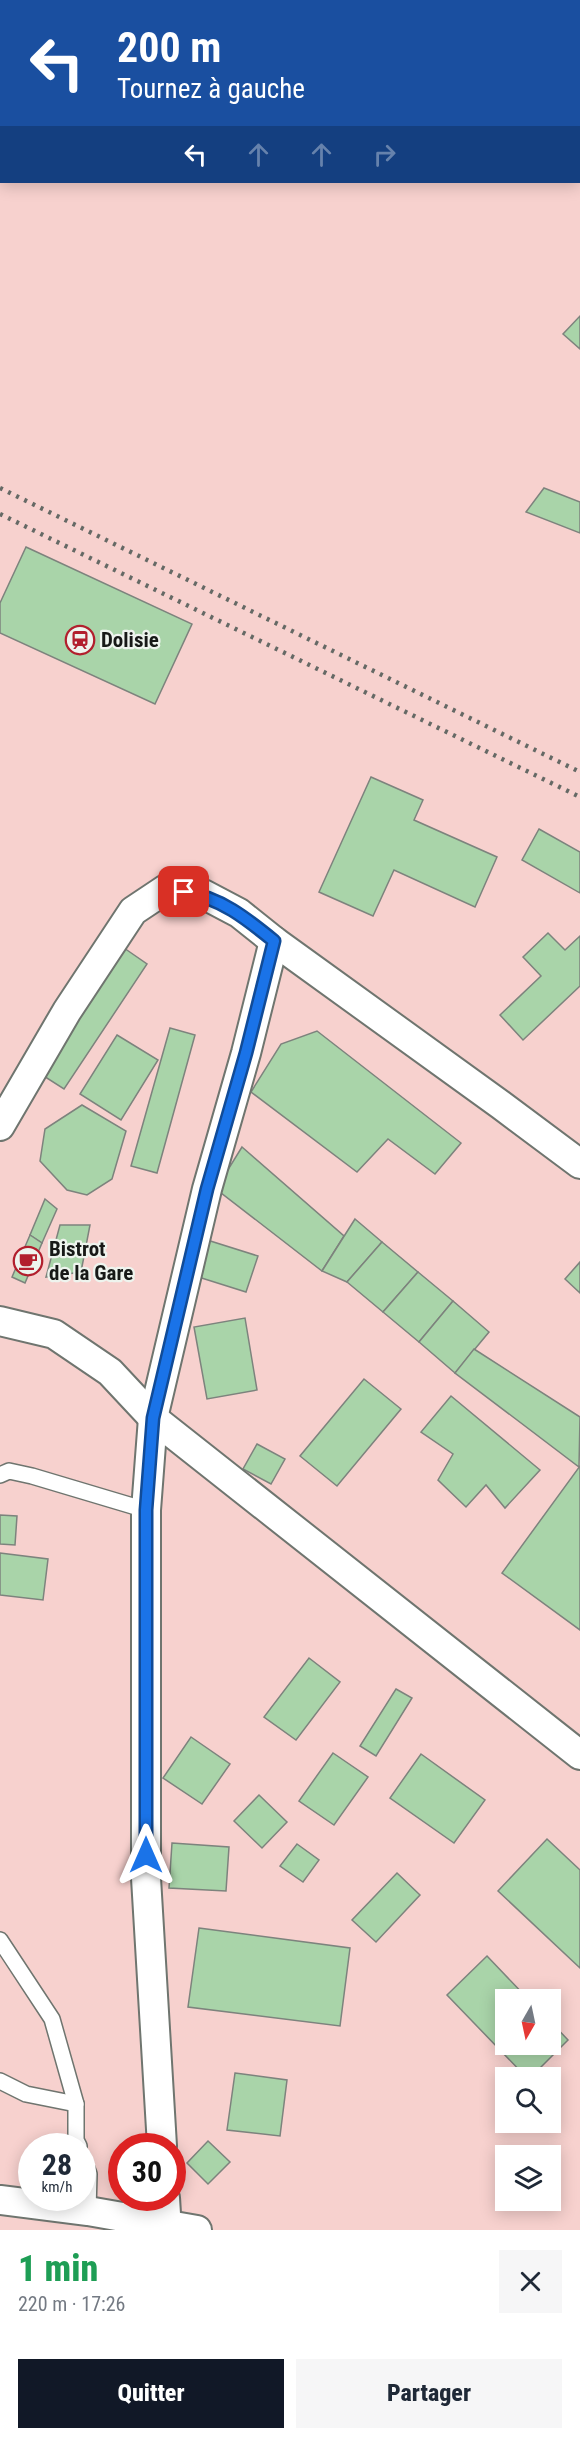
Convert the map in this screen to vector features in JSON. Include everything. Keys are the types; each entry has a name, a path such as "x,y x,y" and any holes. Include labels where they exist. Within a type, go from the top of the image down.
{"street":[{"path":"0,1126 67,1011 133,911 166,889 203,894 238,913 580,1164"},
{"path":"161,2133 146,1878 146,1510 153,1418 207,1189 246,1053 274,941"},
{"path":"0,1322 54,1335 110,1372 153,1418 580,1755"},
{"path":"0,2200 18,2202"},
{"path":"88,2211 167,2228 197,2230"},
{"path":"166,2211 167,2228"}],"lane":[{"path":"0,1475 9,1471 32,1476 146,1510"},
{"path":"0,1940 52,2019 76,2104 76,2133"},
{"path":"0,2081 26,2094 76,2104"}],"shaded area":[{"path":"0,183 580,183 580,2230 0,2230"}],"building":[{"path":"580,316 580,349 563,334"},
{"path":"544,488 580,502 580,533 526,512"},
{"path":"26,547 192,624 155,704 0,633 0,603"},
{"path":"371,777 423,800 414,820 497,857 475,907 394,870 373,916 319,892"},
{"path":"539,829 580,852 580,893 522,860"},
{"path":"548,933 565,950 580,936 580,986 523,1040 500,1015 541,976 523,957"},
{"path":"124,948 147,964 64,1089 39,1073"},
{"path":"170,1028 195,1035 157,1173 131,1166"},
{"path":"317,1031 461,1143 435,1174 388,1139 357,1172 251,1092 281,1044"},
{"path":"117,1035 158,1060 121,1120 80,1094"},
{"path":"82,1105 126,1131 112,1179 87,1195 67,1190 40,1161 45,1129"},
{"path":"242,1147 344,1236 322,1271 216,1189"},
{"path":"45,1199 57,1209 42,1243 30,1235"},
{"path":"355,1219 382,1242 347,1282 322,1271"},
{"path":"60,1225 90,1225 81,1272 46,1277"},
{"path":"30,1235 42,1243 25,1283 12,1277"},
{"path":"204,1239 258,1256 246,1292 192,1275"},
{"path":"382,1242 418,1272 383,1312 347,1282"},
{"path":"580,1262 580,1293 565,1279"},
{"path":"418,1272 453,1301 419,1342 383,1312"},
{"path":"453,1301 489,1332 455,1373 419,1342"},
{"path":"245,1318 257,1390 207,1399 194,1327"},
{"path":"474,1349 580,1417 579,1467 455,1373"},
{"path":"364,1379 401,1409 337,1486 300,1456"},
{"path":"451,1396 540,1470 505,1508 486,1485 466,1507 438,1480 453,1454 421,1432"},
{"path":"257,1444 285,1459 271,1484 243,1469"},
{"path":"580,1466 580,1630 502,1573"},
{"path":"0,1515 17,1516 15,1545 0,1544"},
{"path":"0,1553 48,1559 43,1600 0,1595"},
{"path":"309,1658 340,1682 296,1740 264,1717"},
{"path":"396,1689 412,1698 376,1756 360,1746"},
{"path":"191,1737 230,1764 202,1804 163,1778"},
{"path":"333,1753 368,1777 334,1825 299,1801"},
{"path":"421,1754 485,1800 454,1843 390,1798"},
{"path":"259,1795 287,1822 262,1848 234,1821"},
{"path":"547,1839 580,1870 580,1968 498,1891"},
{"path":"172,1843 229,1847 226,1891 169,1888"},
{"path":"297,1844 319,1860 303,1882 280,1866"},
{"path":"397,1873 420,1895 376,1942 352,1920"},
{"path":"199,1928 350,1948 340,2026 188,2007"},
{"path":"487,1956 518,1989 495,1989 495,2045 447,1995"},
{"path":"561,2033 568,2040 561,2047"},
{"path":"505,2055 553,2055 541,2067 516,2067"},
{"path":"235,2073 287,2080 280,2136 227,2130"},
{"path":"208,2141 230,2162 208,2184 187,2163"}],"railway":[{"path":"0,488 580,772"},
{"path":"0,514 580,797"}],"place":[{"name":"Dolisie","path":"80,640"},
{"name":"Bistrot de la Gare","path":"28,1261"}],"route":[{"path":"146,1855 146,1510 153,1418 207,1189 246,1053 274,941 238,913 203,894 184,892"}]}
